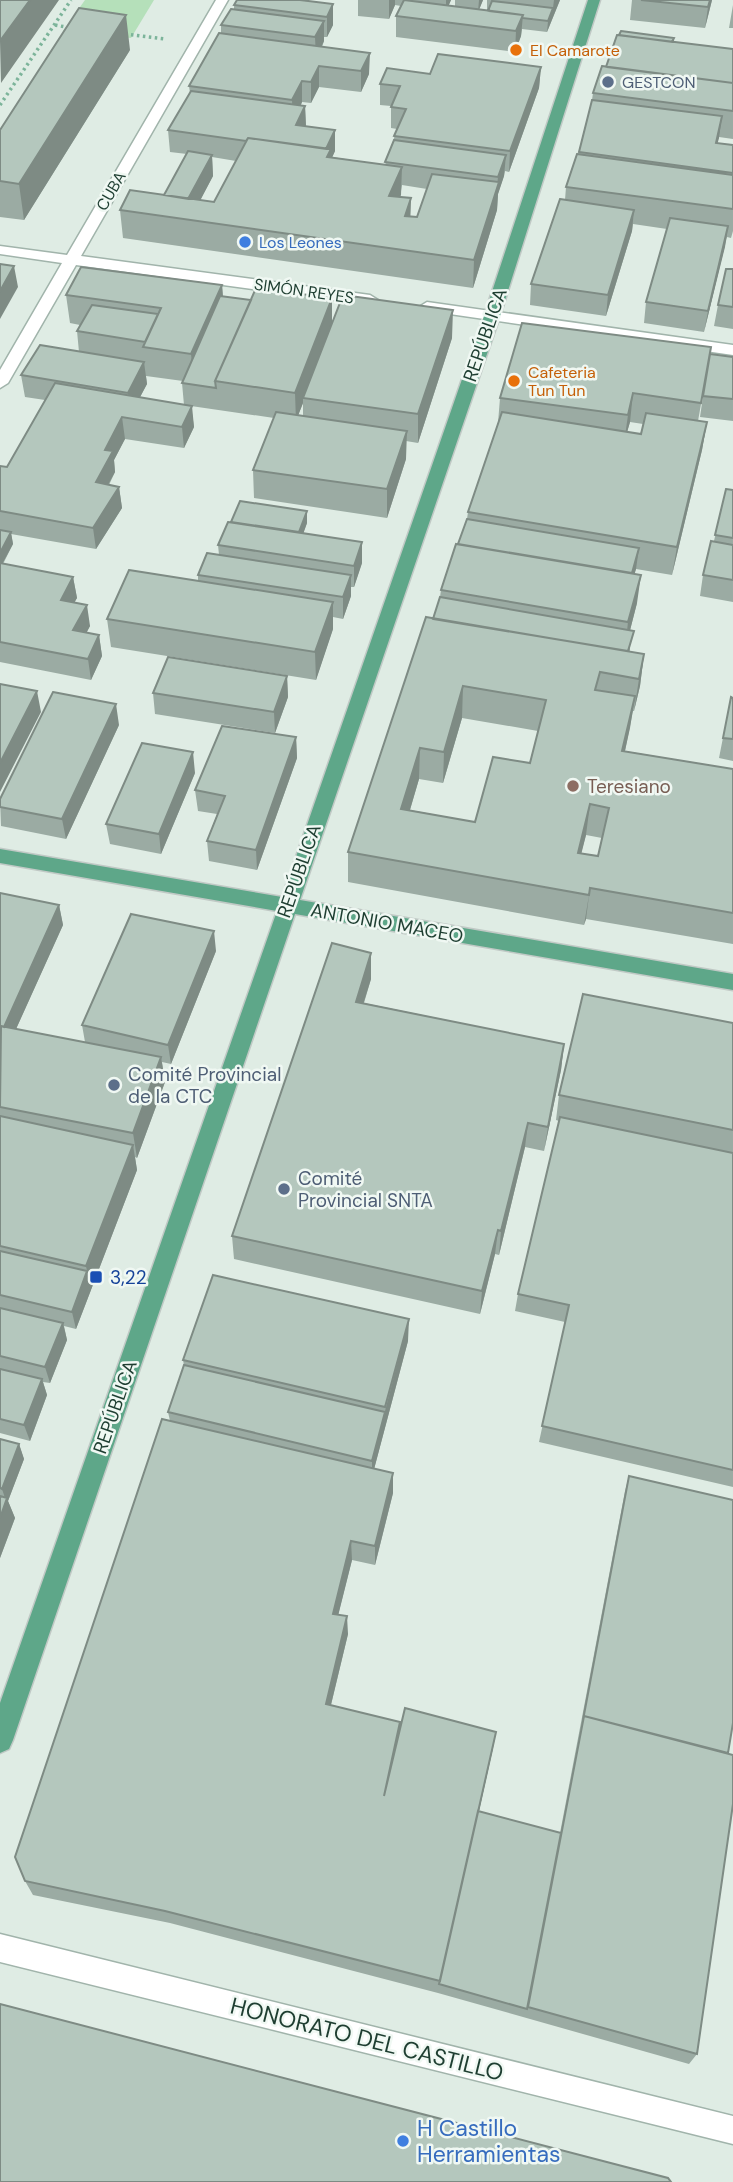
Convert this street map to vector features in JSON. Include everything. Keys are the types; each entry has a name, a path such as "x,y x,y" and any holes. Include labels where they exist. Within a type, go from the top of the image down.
{"main road":[{"name":"REPÚBLICA","path":"0,1741 492,316 594,0"},
{"name":"ANTONIO MACEO","path":"0,856 733,982"}],"street":[{"name":"CUBA","path":"0,383 222,0"},
{"name":"SIMÓN REYES","path":"0,250 380,301"},
{"path":"407,305 733,350"},
{"name":"HONORATO DEL CASTILLO","path":"0,1948 733,2130"}],"path":[{"path":"0,104 72,0"},
{"path":"55,25 80,29"},
{"path":"119,34 196,43"}],"green space":[{"path":"85,0 154,0 131,38 63,31"}],"building":[{"path":"0,0 30,0 0,41"},
{"path":"237,0 300,0 333,4 327,17 234,5"},
{"path":"404,0 523,15 516,31 396,16"},
{"path":"641,0 710,0 708,7"},
{"path":"492,1 553,8 548,21 488,11"},
{"path":"79,8 126,15 19,184 0,181 0,130"},
{"path":"231,9 324,21 315,37 221,25"},
{"path":"621,31 674,38 672,42 619,35"},
{"path":"219,33 370,53 361,71 319,66 311,82 302,81 292,100 189,86"},
{"path":"617,35 733,49 733,83 606,67"},
{"path":"438,54 541,67 510,151 394,136 406,109 391,107 400,86 380,84 387,68 430,74"},
{"path":"602,66 733,83 733,111 593,93"},
{"path":"191,91 305,106 296,125 335,130 326,149 168,130"},
{"path":"592,100 722,116 716,143 733,145 733,173 579,152"},
{"path":"248,138 331,149 327,157 402,167 389,196 411,198 405,216 417,217 432,174 499,182 474,260 120,210 130,190 214,202"},
{"path":"394,140 506,155 498,177 385,162"},
{"path":"188,151 212,155 188,199 164,195"},
{"path":"577,154 733,175 733,209 566,187"},
{"path":"560,199 634,210 608,295 531,284"},
{"path":"670,218 728,226 708,311 646,302"},
{"path":"0,264 14,266 0,291"},
{"path":"81,267 222,285 191,354 143,347 161,308 66,295"},
{"path":"726,269 733,269 733,307 718,305"},
{"path":"256,288 332,298 295,393 215,381"},
{"path":"343,295 453,310 418,414 303,398"},
{"path":"220,296 251,300 215,381 216,388 182,383"},
{"path":"92,305 158,314 145,342 77,331"},
{"path":"522,323 711,347 701,403 633,393 628,415 500,398"},
{"path":"40,345 144,362 128,393 21,375"},
{"path":"710,354 733,357 733,399 703,396"},
{"path":"55,383 192,406 182,427 122,417 105,450 113,451 96,482 119,487 93,528 0,511 0,466 7,467"},
{"path":"276,412 407,431 387,489 253,470"},
{"path":"502,412 641,434 646,413 707,422 677,547 468,512"},
{"path":"726,489 733,490 733,538 715,535"},
{"path":"240,501 307,511 299,532 231,522"},
{"path":"467,519 639,548 632,573 458,544"},
{"path":"228,522 362,542 354,566 218,545"},
{"path":"0,530 11,532 0,553"},
{"path":"711,541 733,545 733,580 703,575"},
{"path":"456,544 641,575 628,622 441,590"},
{"path":"207,553 351,575 343,597 198,575"},
{"path":"0,563 73,577 61,600 87,605 73,630 99,635 88,659 0,642"},
{"path":"129,570 333,602 315,652 107,619"},
{"path":"440,597 634,631 628,651 433,619"},
{"path":"426,617 644,654 639,679 600,672 595,690 635,696 622,751 733,769 733,913 590,888 589,895 348,852","holes":["463,686 546,700 530,763 493,757 475,822 401,809 420,748 444,752","590,804 609,808 598,856 578,853"]},
{"path":"168,657 287,676 274,712 153,693"},
{"path":"0,684 37,691 0,763"},
{"path":"53,692 116,704 62,819 0,807 0,799"},
{"path":"731,697 733,698 733,739 723,738"},
{"path":"222,726 296,737 256,850 207,841 225,796 195,790"},
{"path":"142,743 193,752 159,834 106,824"},
{"path":"0,893 59,905 4,1027 0,1027"},
{"path":"131,914 214,931 168,1045 82,1025"},
{"path":"332,943 371,953 356,1002 564,1044 548,1127 528,1123 501,1231 498,1230 482,1291 232,1236"},
{"path":"583,994 733,1023 733,1130 559,1095"},
{"path":"1,1026 161,1057 133,1133 0,1107"},
{"path":"0,1116 133,1145 86,1266 0,1246"},
{"path":"560,1117 733,1153 733,1470 542,1426 569,1305 518,1294"},
{"path":"0,1251 87,1271 72,1312 0,1295"},
{"path":"213,1275 409,1319 385,1407 183,1360"},
{"path":"0,1308 63,1323 45,1367 0,1356"},
{"path":"184,1365 385,1412 372,1461 168,1412"},
{"path":"0,1369 42,1379 24,1425 0,1419"},
{"path":"162,1419 393,1473 375,1546 351,1541 333,1614 347,1616 326,1704 400,1722 384,1796 405,1708 496,1732 440,1981 165,1911 25,1881 15,1857"},
{"path":"0,1439 19,1444 2,1489 0,1488"},
{"path":"629,1476 733,1500 733,1723 728,1753 584,1716 583,1720"},
{"path":"0,1496 7,1498 0,1518"},
{"path":"584,1716 733,1755 733,1804 697,2054 528,2007"},
{"path":"478,1811 561,1833 527,2009 439,1984"},
{"path":"0,2004 668,2178 671,2182 0,2182"}],"place":[{"name":"El Camarote","path":"516,50"},
{"name":"GESTCON","path":"608,82"},
{"name":"Los Leones","path":"245,242"},
{"name":"Cafeteria Tun Tun","path":"514,381"},
{"name":"Teresiano","path":"573,786"},
{"name":"Comité Provincial de la CTC","path":"114,1085"},
{"name":"Comité Provincial SNTA","path":"284,1189"},
{"name":"3,22","path":"96,1277"},
{"name":"H Castillo Herramientas","path":"403,2141"}]}
